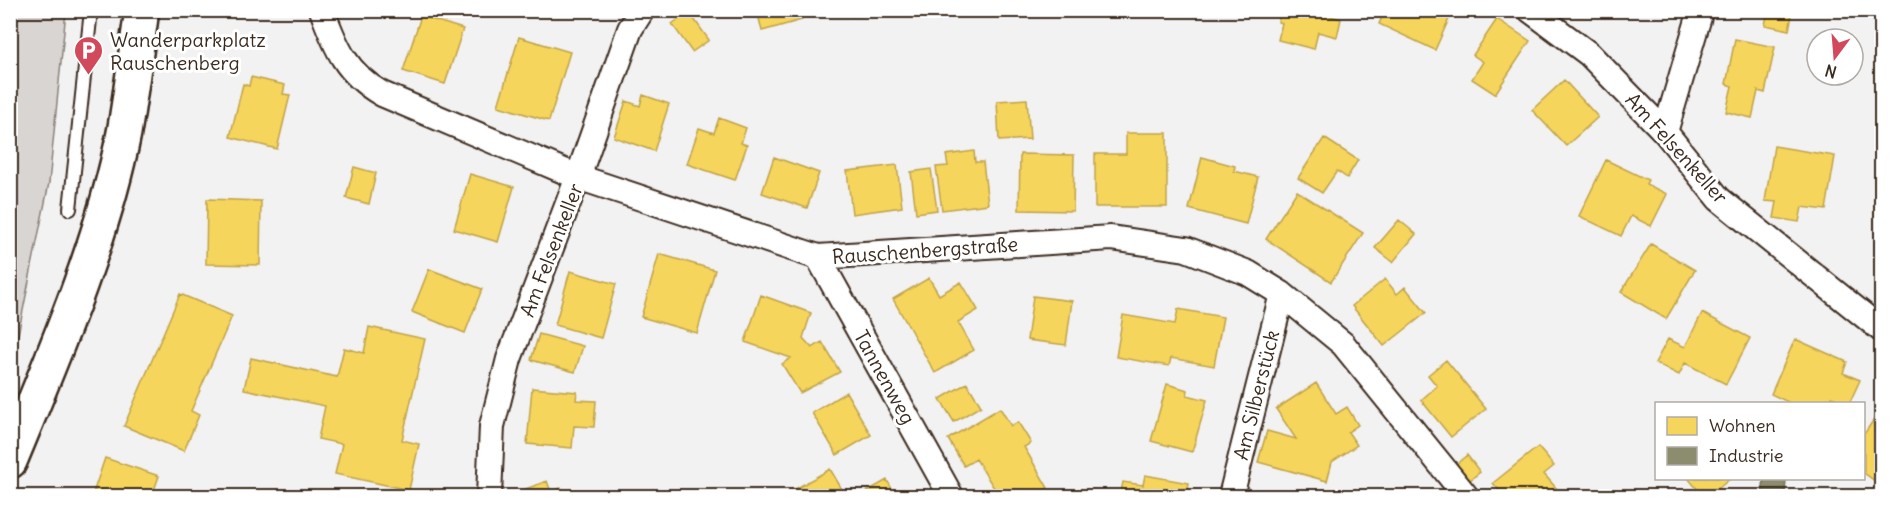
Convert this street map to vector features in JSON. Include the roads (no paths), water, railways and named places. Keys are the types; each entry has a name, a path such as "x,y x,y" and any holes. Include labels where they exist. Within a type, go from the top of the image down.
{"main road":[{"path":"10,461 48,368 98,227 123,134 142,10"}],"street":[{"name":"Rauschenbergstraße","path":"322,10 343,61 364,84 382,94 578,177 818,257 1112,238 1186,249 1248,273 1282,294 1343,344 1466,496"},
{"name":"Am Felsenkeller","path":"489,496 492,426 509,359 578,177 630,29 642,10"},
{"name":"Am Felsenkeller","path":"1530,10 1589,54 1665,132 1719,199 1881,330"},
{"path":"1665,132 1701,10"},
{"name":"Tannenweg","path":"818,257 951,496"},
{"name":"Am Silberstück","path":"1231,496 1282,294"}],"lane":[{"path":"70,209 92,10"}],"place":[{"name":"Wanderparkplatz Rauschenberg","path":"89,76"}]}
